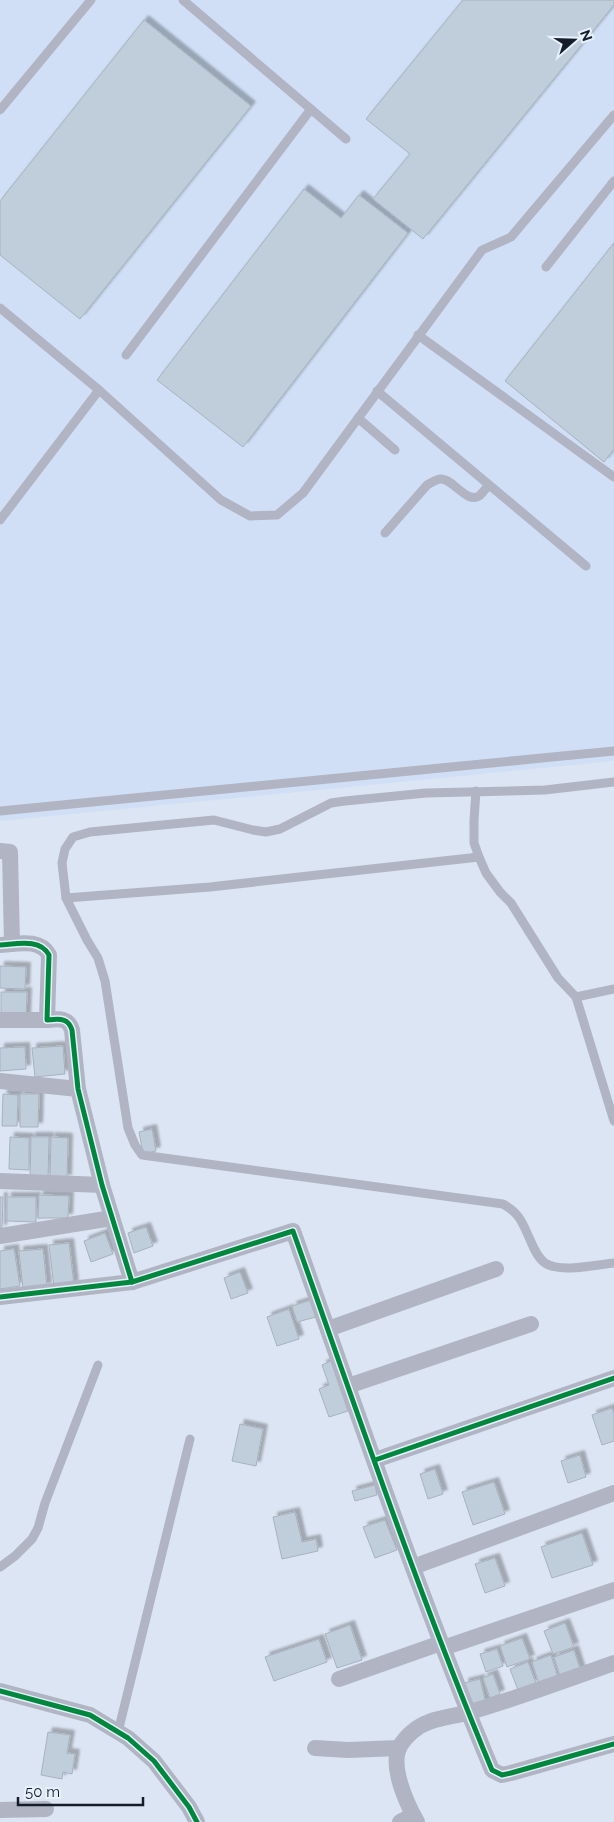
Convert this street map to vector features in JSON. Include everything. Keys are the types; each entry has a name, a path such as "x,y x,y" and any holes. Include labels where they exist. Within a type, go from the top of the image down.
{"street":[{"path":"0,852 10,852 6,944 38,945 46,948 49,955 47,1020"},
{"path":"0,1020 62,1019 70,1024 78,1089 102,1184 132,1282"},
{"path":"0,1081 78,1089"},
{"path":"0,1181 102,1184"},
{"path":"0,1236 112,1218"},
{"path":"0,1297 132,1282 293,1231 412,1567 492,1770 502,1775 614,1744"},
{"path":"328,1329 496,1269"},
{"path":"348,1386 531,1324"},
{"path":"375,1460 614,1378"},
{"path":"412,1567 614,1493"},
{"path":"339,1679 614,1590"},
{"path":"410,1820 398,1775 397,1756 399,1748 415,1730 428,1722 468,1713 614,1663"},
{"path":"0,1691 90,1715 128,1738 154,1761 189,1807 197,1822"},
{"path":"315,1748 348,1750 399,1748"},
{"path":"0,1810 46,1809"}],"lane":[{"path":"0,110 91,0"},
{"path":"183,0 346,139"},
{"path":"126,355 312,109"},
{"path":"0,308 99,390 221,500 250,516 277,515 303,493 482,250 511,237 614,115"},
{"path":"546,267 614,180"},
{"path":"418,335 614,477"},
{"path":"0,520 99,390"},
{"path":"378,390 586,566"},
{"path":"358,418 395,450"},
{"path":"385,533 427,485 434,481 447,480 468,497 474,498 478,497 489,485"},
{"path":"0,811 614,751"},
{"path":"614,782 545,790 426,793 331,803 301,819 266,832 214,820 90,832 73,837 65,849 62,863 66,898 98,958 105,981 128,1128 142,1154 503,1204 514,1210 520,1217 536,1252 544,1263 567,1268 614,1263"},
{"path":"476,791 474,843 479,857 486,873 511,903 558,978 576,997 614,1120"},
{"path":"66,898 210,887 479,857"},
{"path":"576,997 614,989"},
{"path":"0,1567 15,1556 32,1539 38,1528 45,1503 98,1366"},
{"path":"118,1732 190,1439"}],"shaded area":[{"path":"0,0 614,0 614,761 0,821"}],"building":[{"path":"463,0 614,0 614,5 423,239 373,199 410,154 366,119"},
{"path":"144,20 251,106 80,319 0,255 0,201"},
{"path":"304,189 341,218 359,195 408,233 243,447 157,380"},
{"path":"614,243 614,449 604,462 505,381"},
{"path":"0,966 26,967 25,989 0,988"},
{"path":"1,992 27,992 26,1018 1,1018"},
{"path":"63,1046 65,1074 35,1077 32,1048"},
{"path":"25,1047 26,1069 0,1071 0,1048"},
{"path":"3,1094 18,1095 17,1126 2,1126"},
{"path":"20,1094 39,1094 38,1127 20,1127"},
{"path":"152,1129 156,1151 143,1154 139,1132"},
{"path":"10,1137 29,1138 29,1170 9,1169"},
{"path":"31,1137 49,1137 48,1178 30,1177"},
{"path":"51,1137 68,1138 67,1179 50,1178"},
{"path":"39,1195 69,1196 68,1218 38,1218"},
{"path":"0,1197 3,1197 2,1229 0,1229"},
{"path":"7,1197 36,1197 36,1222 7,1221"},
{"path":"146,1227 153,1246 134,1253 128,1233"},
{"path":"105,1233 113,1254 91,1262 84,1241"},
{"path":"69,1243 74,1285 54,1287 49,1245"},
{"path":"14,1249 20,1286 0,1289 0,1251"},
{"path":"43,1249 47,1287 23,1289 19,1251"},
{"path":"240,1272 248,1293 231,1299 224,1278"},
{"path":"311,1300 316,1317 297,1322 292,1306"},
{"path":"289,1309 299,1339 277,1346 267,1317"},
{"path":"331,1361 348,1411 329,1417 319,1389 329,1385 322,1365"},
{"path":"612,1408 614,1414 614,1441 602,1445 592,1415"},
{"path":"240,1424 263,1429 256,1466 232,1461"},
{"path":"580,1455 586,1477 568,1483 561,1461"},
{"path":"435,1469 443,1494 428,1499 420,1474"},
{"path":"494,1482 505,1514 473,1525 462,1492"},
{"path":"375,1485 377,1495 355,1501 352,1491"},
{"path":"295,1512 302,1542 316,1539 318,1551 282,1559 273,1517"},
{"path":"385,1520 397,1550 375,1558 363,1527"},
{"path":"582,1533 593,1565 552,1578 541,1547"},
{"path":"495,1558 505,1586 485,1593 475,1564"},
{"path":"565,1623 574,1647 553,1654 544,1631"},
{"path":"350,1625 362,1660 337,1668 325,1634"},
{"path":"522,1638 530,1659 507,1667 500,1646"},
{"path":"319,1639 327,1662 274,1681 265,1657"},
{"path":"497,1649 503,1666 486,1672 480,1654"},
{"path":"574,1650 581,1672 561,1679 554,1657"},
{"path":"551,1655 559,1681 540,1687 532,1662"},
{"path":"528,1662 536,1683 518,1690 510,1669"},
{"path":"493,1674 500,1694 490,1698 483,1678"},
{"path":"480,1679 486,1704 470,1708 464,1683"},
{"path":"48,1732 70,1735 67,1753 75,1754 72,1774 63,1772 62,1779 41,1775"}],"cycle path":[{"path":"0,945 34,944 40,946 49,955 47,1020 59,1019 65,1021 72,1030 78,1089 102,1185 132,1282"},
{"path":"0,1297 132,1282 293,1231 413,1569 492,1770 502,1775 614,1744"},
{"path":"375,1460 614,1378"},
{"path":"0,1691 90,1715 128,1738 154,1761 189,1807 197,1822"}]}
